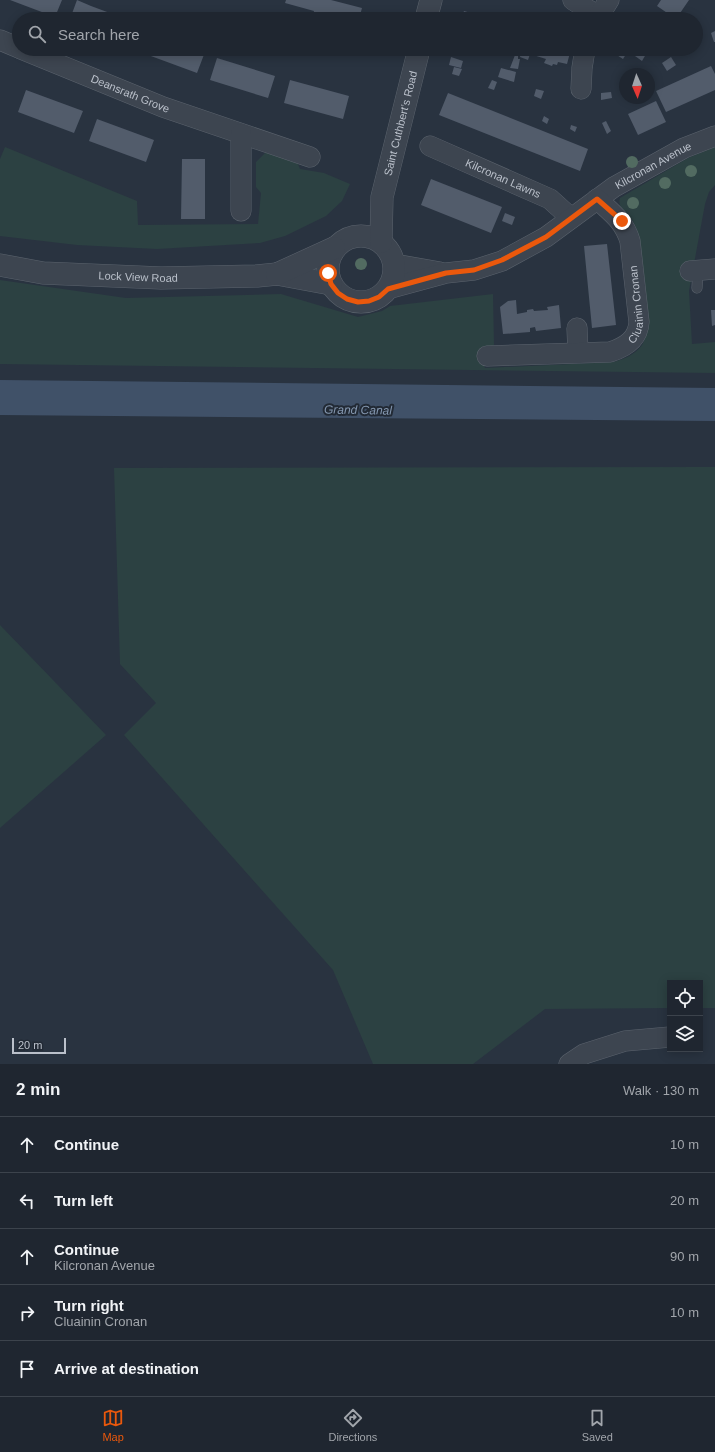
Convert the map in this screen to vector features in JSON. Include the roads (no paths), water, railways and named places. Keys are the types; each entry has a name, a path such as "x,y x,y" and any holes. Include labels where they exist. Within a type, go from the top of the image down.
{"street":[{"path":"428,12 431,0"},
{"path":"573,0 590,12"},
{"path":"601,12 609,0"},
{"name":"Deansrath Grove","path":"0,40 12,45"},
{"name":"Deansrath Grove","path":"37,56 162,107 310,157"},
{"name":"Saint Cuthbert’s Road","path":"381,242 382,197 417,56"},
{"path":"581,89 584,56"},
{"path":"241,134 241,211"},
{"name":"Kilcronan Avenue","path":"388,289 446,273 474,270 502,260 546,237 614,187 684,148 715,136"},
{"name":"Kilcronan Lawns","path":"430,146 550,198 571,218"},
{"name":"Saint Cuthbert’s Road","path":"357,236 382,197"},
{"name":"Cluainin Cronan","path":"487,356 610,352 620,349 633,339 638,330 639,322 630,241 627,230 622,221 597,199"},
{"path":"357,236 374,238 381,242 392,256 394,264 394,273 388,289 379,297 369,301 358,302 347,299 338,293 331,284 328,273 328,264 334,248 344,240 357,236"},
{"name":"Lock View Road","path":"277,274 334,248"},
{"name":"Kilcronan Avenue","path":"394,264 446,273"},
{"name":"Lock View Road","path":"0,265 43,273 161,278 257,276 277,274 331,284"},
{"path":"577,328 578,352"},
{"path":"569,1064 584,1054 625,1041 667,1037"}],"water":[{"name":"Grand Canal","path":"0,380 715,388 715,421 0,415"}]}
